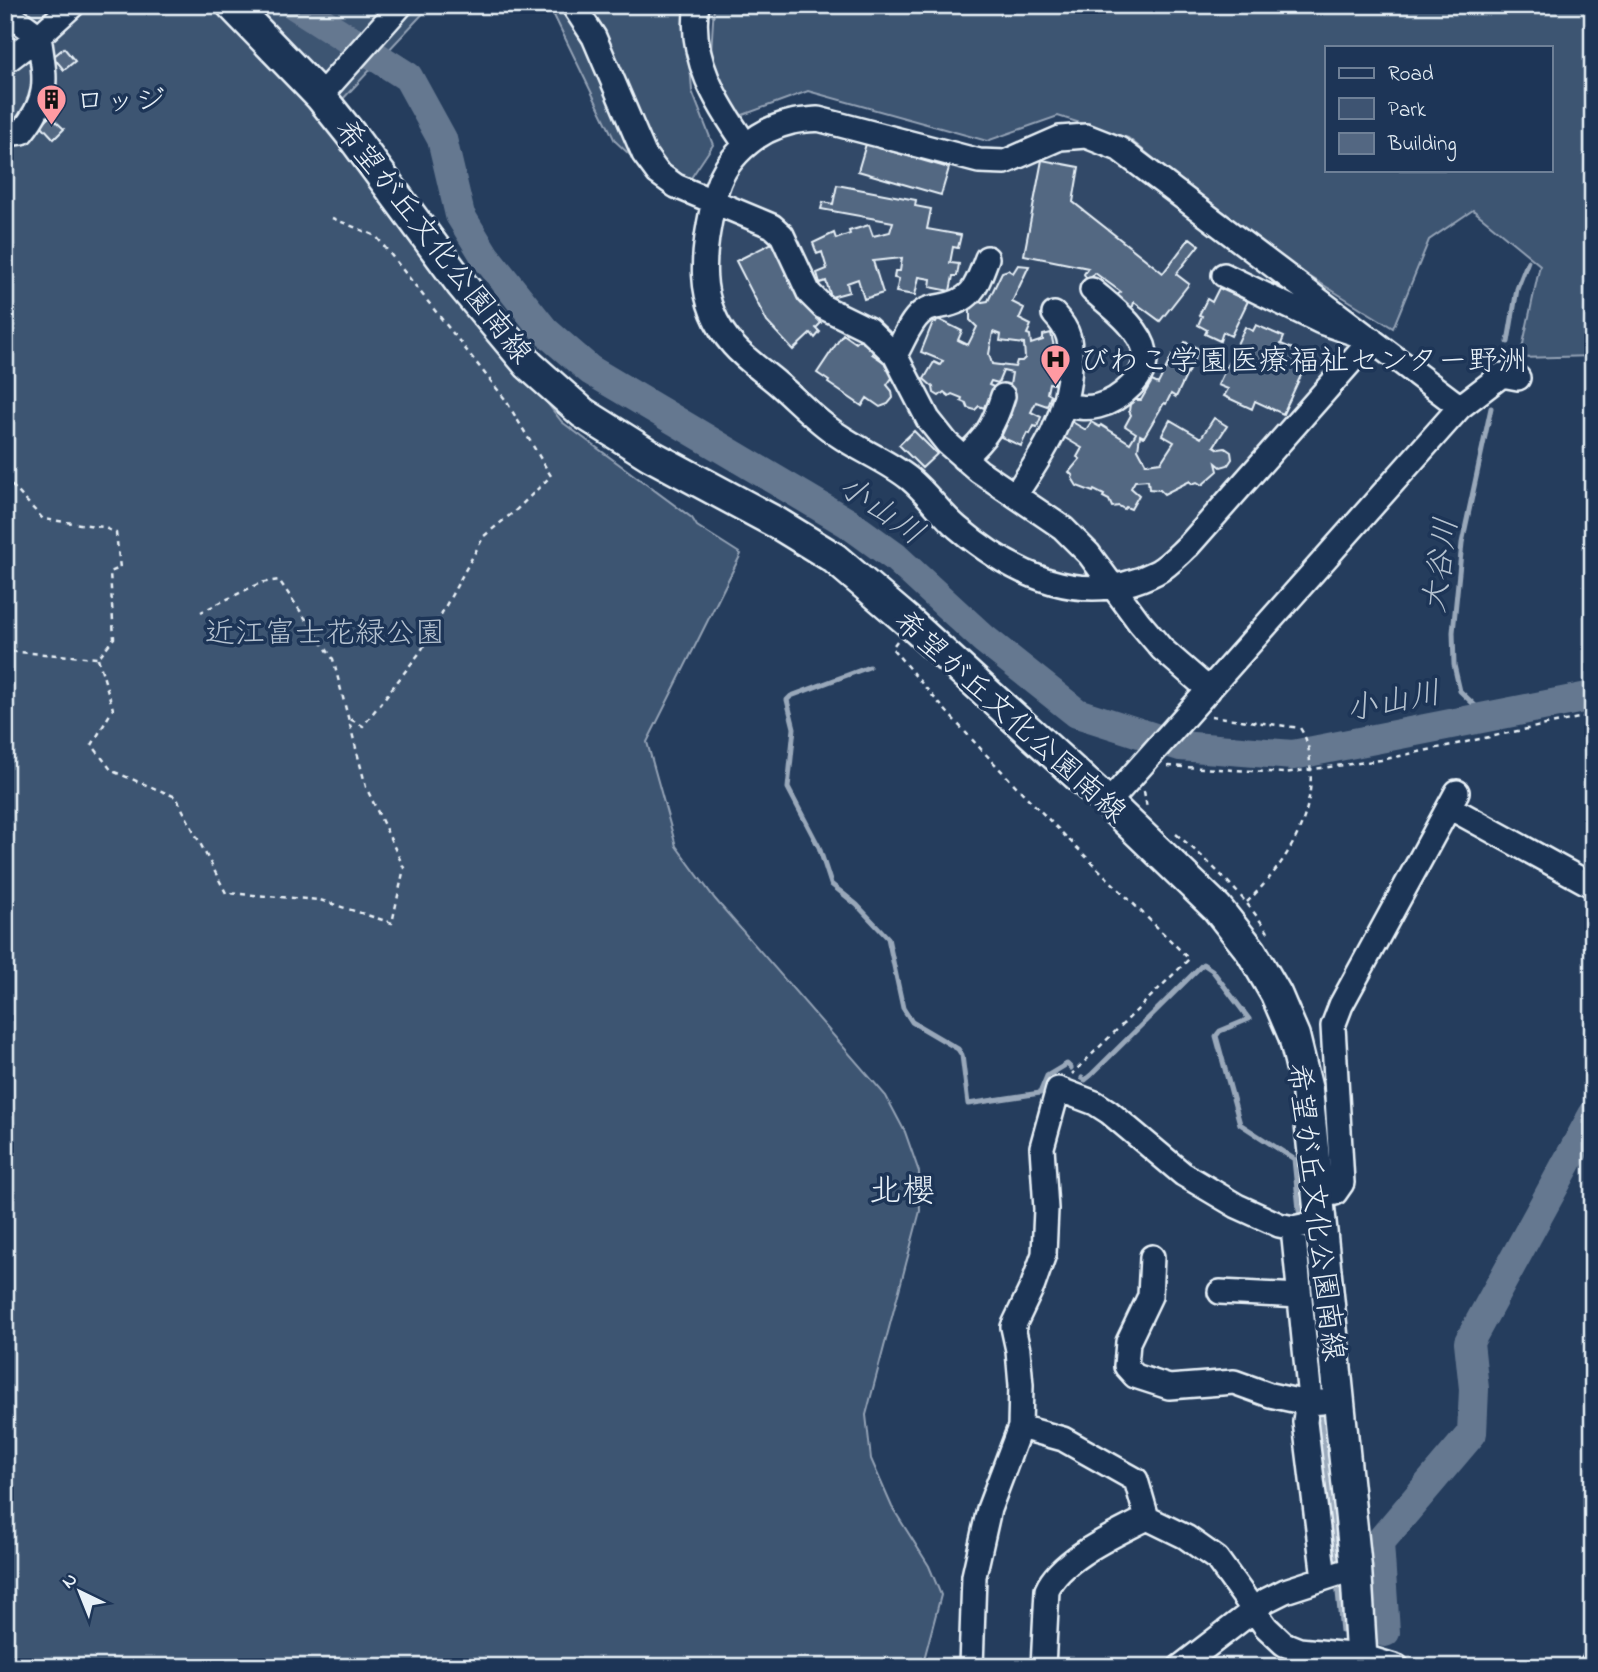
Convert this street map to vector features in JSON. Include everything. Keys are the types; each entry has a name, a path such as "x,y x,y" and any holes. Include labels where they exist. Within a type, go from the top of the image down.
{"main road":[{"name":"希望が丘文化公園南線","path":"232,5 320,96 462,285 538,373 583,413 627,441 777,523 834,558 909,622 1108,803 1217,908 1251,951 1276,994 1294,1036 1307,1090 1356,1568 1362,1661"}],"street":[{"path":"5,62 40,36 73,5"},
{"path":"320,96 401,5"},
{"path":"573,5 594,37 644,154 658,173 676,186 772,226 782,235 808,293 823,307 868,330 895,355 928,419 963,458 1063,528 1089,554 1139,622 1202,698"},
{"path":"697,5 695,37 707,80 725,116 746,145"},
{"path":"5,11 40,36 45,82 37,113 22,132 5,134"},
{"path":"1371,339 1189,545 1158,572 1115,588 1073,588 1031,577 989,550 957,527 911,480 890,464 837,435 733,345 716,319 705,288 703,257 717,184 728,163 746,145 764,133 791,122 818,120 979,162 1006,162 1060,138 1086,136 1119,149 1371,339 1460,407"},
{"path":"895,355 922,312 969,297 987,258"},
{"path":"1224,275 1321,322 1371,339"},
{"path":"1065,405 1082,408 1100,406 1117,398 1133,383 1144,367 1145,351 1139,337 1127,321 1092,290"},
{"path":"1015,495 1041,457 1065,405 1070,373 1070,343 1065,326 1054,314"},
{"path":"1108,803 1157,759 1176,727 1460,407 1502,375 1518,378"},
{"path":"963,458 979,445 992,428 1003,396"},
{"path":"1293,1228 1321,1209 1342,1183 1334,1026 1341,1006 1453,800 1593,886"},
{"path":"971,1667 974,1576 989,1509 1020,1427 1021,1385 1013,1328 1045,1254 1046,1209 1042,1147 1058,1089 1109,1112 1183,1174 1211,1193 1293,1228"},
{"path":"1293,1228 1309,1389 1306,1422 1324,1578"},
{"path":"1152,1256 1150,1296 1128,1342 1126,1366 1135,1376 1170,1387 1234,1382 1270,1395 1307,1403 1339,1399"},
{"path":"1220,1292 1300,1296"},
{"path":"1020,1427 1063,1439 1136,1480 1147,1518 1185,1537 1217,1559 1266,1627 1284,1644 1299,1650 1397,1667"},
{"path":"1044,1667 1047,1590 1052,1579 1090,1549 1147,1518"},
{"path":"1181,1667 1254,1608 1285,1591 1356,1568"}],"path":[{"path":"332,218 376,236 505,399 551,476 484,536 421,651 363,726 350,719"},
{"path":"5,478 43,519 103,527 116,533 120,568 110,572 114,638 98,658"},
{"path":"98,658 113,709 92,745 111,771 176,797 226,893 320,900 392,923 404,868 366,787 333,659 279,580 260,583 201,612"},
{"path":"909,622 892,649 926,690 1189,959 1058,1089"},
{"path":"5,651 98,658"},
{"path":"1202,698 1208,715 1300,728 1308,739 1312,781 1309,803 1300,831 1283,861 1247,902"},
{"path":"1157,759 1284,773 1381,760 1593,715"}],"shaded area":[{"name":"びわこ学園医療福祉センター野洲","path":"824,130 1002,174 1055,149 1081,145 1113,158 1315,307 1352,347 1154,567 1084,581 1035,567 969,525 842,428 737,335 719,294 713,257 724,189 752,152 791,131"}],"green space":[{"name":"近江富士花緑公園","path":"5,5 431,5 325,118 562,422 692,518 697,526 741,554 647,742 676,846 715,899 886,1096 905,1132 919,1172 920,1211 866,1415 871,1459 892,1507 929,1566 941,1595 922,1667 5,1667"},
{"path":"549,5 686,5 692,91 713,145 677,199 615,141"},
{"path":"714,5 1593,5 1593,356 1520,358 1540,265 1473,210 1429,240 1393,328 1296,268 1220,212 1128,138 1058,116 987,141 808,91 740,116 710,69"}],"building":[{"name":"ロッジ","path":"64,48 75,61 64,70 53,57"},
{"name":"ロッジ","path":"50,116 64,129 54,139 41,125"},
{"path":"866,144 949,168 941,195 858,171"},
{"path":"1042,160 1079,167 1073,202 1163,273 1190,238 1199,245 1176,274 1189,284 1160,321 1134,302 1133,306 1126,310 1116,302 1117,295 1121,292 1095,273 1090,279 1086,278 1084,274 1088,268 1024,255"},
{"path":"837,185 916,200 915,206 931,209 927,229 961,235 958,248 953,247 950,263 959,264 950,291 930,287 931,279 919,277 915,295 896,292 899,279 894,278 895,271 900,271 902,258 873,261 883,293 864,299 858,279 847,283 849,292 831,297 826,281 820,283 817,273 827,269 822,252 817,254 813,243 834,233 836,239 850,234 849,231 869,225 873,236 890,232 893,222 821,209 823,202 833,204"},
{"path":"772,243 803,303 821,323 816,328 820,332 815,338 811,333 793,350 767,322 736,261"},
{"path":"1018,265 1029,266 1012,302 1024,308 1019,319 1031,325 1027,334 1030,335 1031,344 1043,340 1043,335 1051,333 1055,352 1050,353 1049,363 1054,363 1053,384 1049,383 1047,393 1051,395 1047,406 1036,402 1031,412 1041,417 1037,427 1034,426 1030,434 1027,433 1021,446 1001,437 1011,415 1004,412 1014,392 1009,391 1012,373 1003,371 998,383 991,381 989,385 996,388 992,407 979,406 975,410 968,408 966,403 961,401 962,398 952,394 949,396 944,392 939,396 934,393 933,387 924,379 934,362 940,365 943,361 921,352 933,322 936,323 938,319 962,331 958,340 968,345 977,327 970,320 970,311 976,303 988,301 1002,272 1008,270 1013,273","holes":["993,332 1001,335 1000,341 1024,344 1025,358 1017,361 1015,367 992,364 989,354"]},
{"path":"1219,288 1248,301 1231,336 1223,332 1220,341 1205,334 1207,330 1198,325 1202,316 1199,315 1207,299 1212,302"},
{"path":"1256,325 1284,337 1281,344 1310,356 1283,414 1255,401 1252,409 1224,396 1228,389 1218,385 1245,327 1253,331"},
{"path":"843,334 874,350 872,354 897,371 887,385 893,398 888,404 880,407 867,398 862,406 817,373"},
{"path":"1185,342 1199,349 1176,397 1171,394 1144,437 1140,435 1138,449 1146,464 1161,462 1174,442 1162,435 1170,420 1201,438 1214,418 1227,426 1214,446 1231,452 1232,459 1228,465 1221,467 1216,463 1218,471 1202,485 1197,482 1192,484 1190,481 1164,494 1160,490 1149,489 1148,480 1135,481 1131,488 1139,495 1131,509 1112,507 1104,495 1077,486 1069,472 1080,459 1077,457 1082,448 1060,435 1069,420 1086,430 1091,422 1130,443 1136,433 1125,426 1131,415 1130,404 1141,400 1152,381 1158,384 1172,356 1177,359"},
{"path":"914,431 937,454 922,468 899,445"}],"waterway":[{"name":"小山川","path":"295,5 408,77 442,139 460,215 485,256 545,331 590,370 848,523 895,557 984,639 1077,713 1180,746 1293,755 1593,696"},
{"name":"大谷川","path":"1508,342 1517,289 1528,261"},
{"name":"大谷川","path":"1488,718 1460,691 1454,665 1453,632 1462,543 1491,408"},
{"path":"869,667 791,696 787,700 794,728 788,788 819,847 831,884 857,905 888,938 903,1008 912,1022 958,1049 962,1055 968,1104 1040,1093 1047,1076 1067,1064 1071,1068"},
{"path":"1082,1078 1085,1080 1091,1075 1203,964 1212,970 1249,1019 1220,1031 1216,1036 1240,1124 1294,1159 1300,1220"},
{"path":"1385,1632 1379,1543 1472,1433 1474,1389 1469,1342 1593,1115"},
{"path":"1320,1412 1336,1563"},
{"path":"1337,1583 1342,1631"}],"place":[{"name":"ロッジ","path":"52,127"},
{"name":"びわこ学園医療福祉センター野洲","path":"1056,387"}],"district":[{"name":"北櫻","path":"902,1189"}]}
